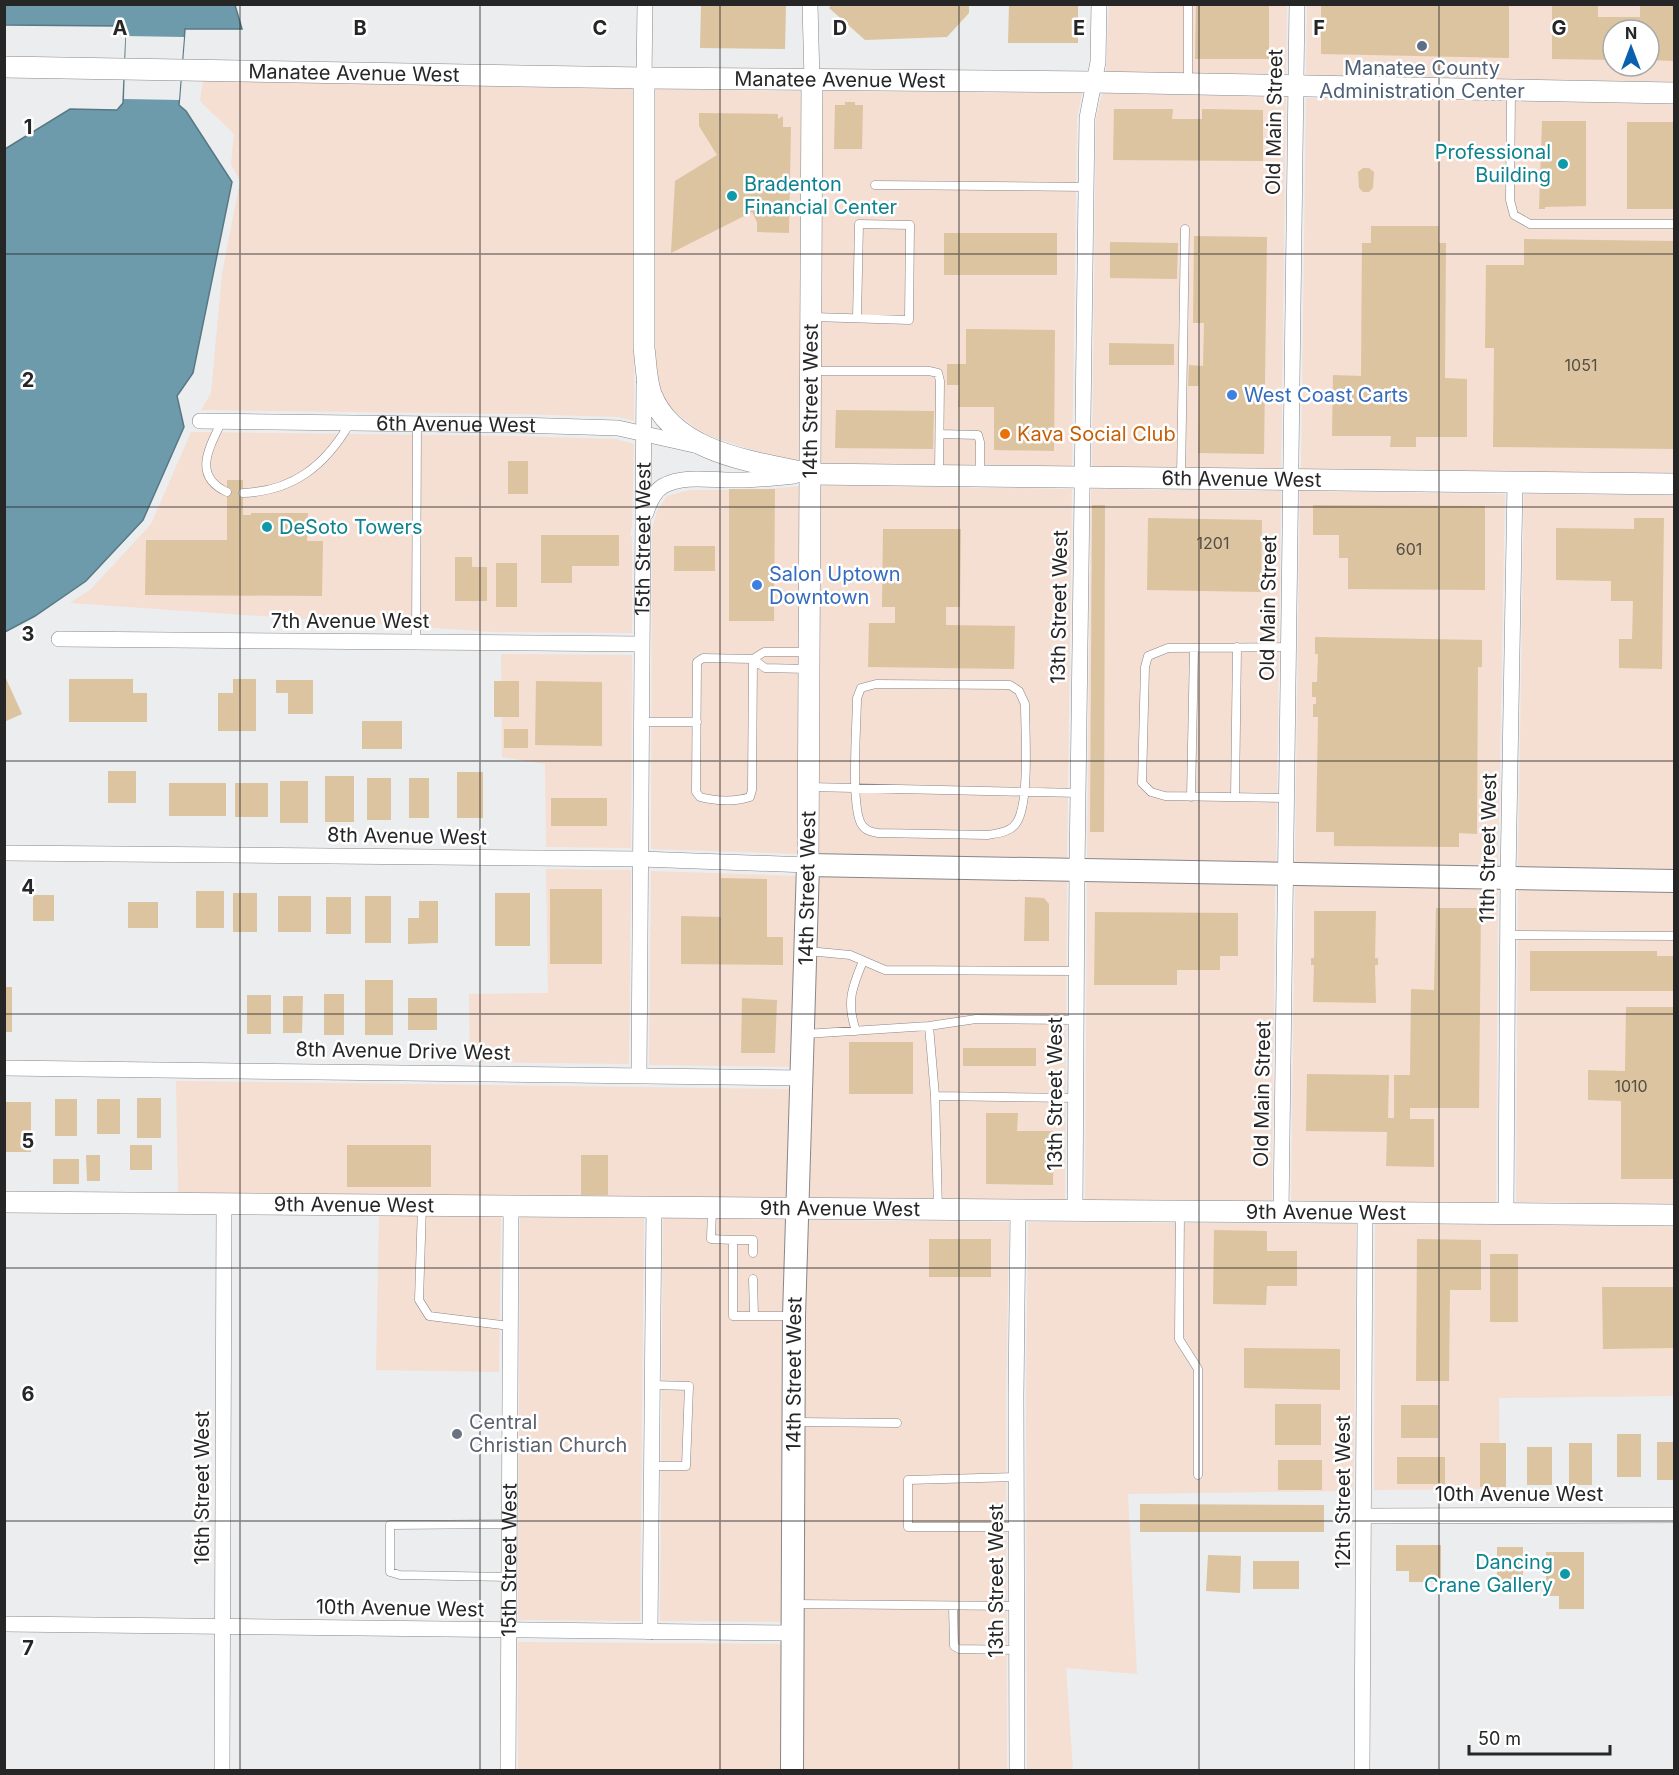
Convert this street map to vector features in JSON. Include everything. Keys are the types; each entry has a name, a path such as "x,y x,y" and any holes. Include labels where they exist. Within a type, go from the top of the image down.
{"main road":[{"name":"Manatee Avenue West","path":"4,67 644,78 1094,82 1674,93"},
{"name":"15th Street West","path":"644,78 644,348"},
{"name":"14th Street West","path":"792,1770 794,1316 808,865 812,80"},
{"name":"6th Avenue West","path":"644,348 650,388 658,409 678,430 709,448 811,474 1674,484"},
{"path":"808,865 1674,881"},
{"name":"9th Avenue West","path":"4,1202 1180,1213 1674,1215"}],"street":[{"name":"15th Street West","path":"644,78 645,4"},
{"name":"14th Street West","path":"810,4 812,80"},
{"name":"13th Street West","path":"1075,1212 1087,118 1098,62 1099,4"},
{"name":"Old Main Street","path":"1281,1213 1297,4"},
{"name":"15th Street West","path":"639,1075 644,348"},
{"name":"6th Avenue West","path":"200,421 618,428 709,448"},
{"name":"6th Avenue West","path":"642,527 654,493 672,482 689,479 756,480 811,474"},
{"name":"11th Street West","path":"1506,1213 1508,878 1515,483"},
{"name":"7th Avenue West","path":"59,639 641,644"},
{"name":"8th Avenue West","path":"4,853 641,859 808,865"},
{"name":"8th Avenue Drive West","path":"4,1068 802,1078"},
{"name":"16th Street West","path":"222,1770 224,1205"},
{"name":"15th Street West","path":"508,1770 511,1206"},
{"path":"650,1632 654,1207"},
{"name":"13th Street West","path":"1017,1770 1018,1211"},
{"name":"12th Street West","path":"1362,1770 1365,1213"},
{"name":"10th Avenue West","path":"1364,1516 1674,1515"},
{"name":"10th Avenue West","path":"4,1624 794,1633"}],"lane":[{"path":"1188,4 1188,84"},
{"path":"1511,91 1510,204 1515,215 1530,224 1674,224"},
{"path":"875,185 1086,187"},
{"path":"812,317 909,320 910,225 859,224 857,318"},
{"path":"1181,479 1185,229"},
{"path":"812,371 929,371 938,373 940,381 939,476"},
{"path":"222,421 207,452 207,476 227,492"},
{"path":"243,493 279,488 303,476 326,457 350,423"},
{"path":"416,642 417,424"},
{"path":"940,434 978,435 980,477"},
{"path":"1235,797 1237,647"},
{"path":"1286,798 1165,796 1151,792 1142,783 1142,766 1145,667 1148,656 1168,648 1288,647"},
{"path":"1191,796 1194,648"},
{"path":"753,659 752,790 750,796 742,800 700,797 696,792 697,662 703,658 753,659 764,652 810,661"},
{"path":"753,659 765,668 810,661"},
{"path":"876,684 1010,685 1019,692 1025,704 1024,792 1018,820 1004,832 988,835 900,834 869,831 862,826 857,815 856,788 857,698 861,688 876,684"},
{"path":"641,722 697,722"},
{"path":"808,788 1078,793"},
{"path":"1508,935 1674,936"},
{"path":"806,951 850,955 885,970 1076,971"},
{"path":"856,1031 850,1003 852,987 863,961"},
{"path":"803,1034 929,1026 976,1019 1076,1020"},
{"path":"929,1026 935,1096 938,1211"},
{"path":"935,1096 1076,1098"},
{"path":"422,1205 419,1300 424,1312 429,1316 510,1326"},
{"path":"712,1209 711,1239 753,1240 753,1253"},
{"path":"1180,1213 1179,1339 1198,1369 1198,1476"},
{"path":"733,1240 733,1316 794,1316"},
{"path":"753,1279 754,1316"},
{"path":"651,1466 686,1466 689,1386 652,1385"},
{"path":"794,1422 897,1423"},
{"path":"1016,1477 908,1480 908,1527 1017,1527"},
{"path":"509,1524 390,1525 389,1537 390,1572 400,1575 509,1577"},
{"path":"794,1604 1017,1606"},
{"path":"953,1606 954,1646 959,1649 1017,1650"}],"shaded area":[{"path":"1109,5 1287,5 1286,75 1106,72"},
{"path":"1307,5 1674,5 1674,82 1306,76"},
{"path":"203,81 635,89 634,421 618,417 517,414 201,410 211,393 222,274 240,181 231,164 234,134 200,101"},
{"path":"654,89 802,91 801,461 755,451 698,430 666,402 659,386 654,347"},
{"path":"821,91 1082,93 1077,118 1072,467 821,463"},
{"path":"1102,93 1286,97 1281,470 1092,467 1096,119"},
{"path":"1306,98 1674,104 1674,473 1301,470"},
{"path":"191,432 516,436 616,439 634,444 630,534 632,538 632,633 493,632 70,603 91,589 151,524"},
{"path":"821,485 1072,489 1067,859 818,854"},
{"path":"801,486 798,854 651,849 652,529 657,511 667,496 690,490 756,490"},
{"path":"1091,489 1281,491 1276,862 1087,859"},
{"path":"1300,491 1505,494 1498,867 1295,863"},
{"path":"1524,494 1674,495 1674,870 1518,867"},
{"path":"501,654 632,655 631,848 546,847 545,764 502,757"},
{"path":"546,869 631,870 629,1064 470,1062 469,994 548,993"},
{"path":"651,871 798,876 792,1067 649,1065"},
{"path":"818,876 1067,881 1065,1201 808,1198"},
{"path":"1087,881 1275,884 1272,1202 1085,1201"},
{"path":"1295,885 1498,888 1496,1202 1291,1202"},
{"path":"1518,889 1674,892 1674,1204 1516,1202"},
{"path":"176,1081 792,1089 788,1198 178,1193"},
{"path":"379,1216 501,1217 499,1372 376,1370"},
{"path":"520,1217 644,1218 640,1621 518,1620"},
{"path":"663,1218 788,1220 784,1622 660,1621"},
{"path":"808,1220 1009,1222 1006,1397 1007,1770 802,1770 804,1350"},
{"path":"1028,1222 1356,1224 1354,1491 1128,1494 1137,1674 1066,1668 1073,1770 1027,1770"},
{"path":"1375,1224 1674,1226 1674,1396 1499,1398 1500,1489 1374,1490"},
{"path":"518,1642 784,1644 783,1770 518,1770"}],"water":[{"path":"5,5 235,5 242,29 185,29 179,105 186,111 232,182 193,373 177,396 184,427 143,520 86,581 35,616 5,632 5,149 70,109 117,110 123,103 126,36 119,26 5,25"}],"pier":[{"path":"126,36 184,37 179,100 124,99"}],"building":[{"path":"832,4 969,4 969,13 947,37 865,40 829,8"},
{"path":"1009,4 1078,4 1078,43 1008,43"},
{"path":"1196,4 1269,4 1269,59 1195,59"},
{"path":"1321,4 1509,4 1509,58 1321,54"},
{"path":"1552,4 1598,4 1598,17 1640,17 1640,4 1674,4 1674,61 1661,60 1661,18 1601,18 1601,60 1552,59"},
{"path":"701,5 786,5 785,49 700,48"},
{"path":"845,102 863,105 862,149 834,149 835,105 845,105"},
{"path":"1114,109 1173,109 1172,119 1202,119 1202,109 1263,110 1263,161 1113,160"},
{"name":"Bradenton Financial Center","path":"699,113 778,114 778,119 783,116 783,127 791,127 789,233 757,232 757,222 752,212 671,253 675,181 717,155 699,126"},
{"name":"Professional Building","path":"1542,121 1586,121 1586,206 1539,209"},
{"path":"1627,122 1674,122 1674,209 1627,209"},
{"path":"1363,168 1369,168 1374,172 1373,188 1369,192 1363,192 1359,188 1358,172"},
{"path":"1371,226 1439,226 1439,243 1446,243 1445,378 1467,379 1467,437 1416,437 1416,447 1390,447 1391,436 1332,436 1333,375 1361,376 1362,243 1371,243"},
{"path":"944,233 1057,233 1057,275 944,275"},
{"path":"1194,236 1267,237 1264,454 1198,453 1199,386 1188,386 1189,365 1203,366 1204,323 1193,323"},
{"path":"1524,239 1674,241 1674,449 1493,447 1494,348 1485,348 1486,265 1524,265"},
{"path":"1110,242 1178,243 1177,279 1110,278"},
{"path":"966,329 1055,330 1054,451 994,450 994,407 958,407 959,385 947,385 947,364 966,364"},
{"path":"1109,343 1174,344 1174,365 1109,365"},
{"path":"836,410 934,411 933,449 835,448"},
{"path":"508,461 528,461 528,494 508,494"},
{"name":"DeSoto Towers","path":"227,480 243,480 243,515 308,513 307,541 323,541 322,596 145,595 146,540 227,540"},
{"path":"729,489 775,489 774,621 729,621"},
{"path":"1092,505 1105,505 1104,832 1090,832"},
{"path":"1313,505 1485,506 1485,590 1348,589 1348,558 1339,558 1339,535 1313,535"},
{"path":"1148,518 1262,520 1261,592 1147,590"},
{"path":"1634,518 1664,518 1662,669 1619,668 1619,639 1632,639 1633,601 1611,601 1611,581 1556,580 1556,528 1634,529"},
{"path":"883,529 961,529 960,607 946,607 946,625 1015,626 1014,669 868,667 869,623 895,623 895,607 882,607"},
{"path":"541,535 619,535 619,566 572,566 572,583 541,583"},
{"path":"674,546 715,546 715,571 674,571"},
{"path":"455,557 472,557 472,567 487,567 487,601 455,601"},
{"path":"496,563 517,563 517,607 496,607"},
{"path":"1315,637 1482,640 1482,667 1478,667 1477,834 1459,833 1459,847 1334,846 1334,832 1316,832 1318,717 1313,717 1313,704 1316,704 1316,697 1312,697 1312,682 1317,682 1318,654 1315,654"},
{"path":"4,674 22,714 4,722"},
{"path":"69,679 133,679 133,693 147,693 147,722 69,722"},
{"path":"233,679 256,679 256,731 218,731 218,693 233,693"},
{"path":"276,680 313,680 313,714 288,714 288,693 276,693"},
{"path":"494,681 519,681 519,717 494,717"},
{"path":"536,681 602,682 602,746 535,745"},
{"path":"362,721 402,721 402,749 362,749"},
{"path":"504,729 528,729 528,748 504,748"},
{"path":"108,771 136,771 136,803 108,803"},
{"path":"457,772 483,772 483,818 457,818"},
{"path":"325,776 354,776 354,822 325,822"},
{"path":"367,778 391,778 391,820 367,820"},
{"path":"409,778 429,778 429,818 409,818"},
{"path":"280,781 308,781 308,823 280,823"},
{"path":"169,783 226,783 226,816 169,816"},
{"path":"235,783 268,783 268,817 235,817"},
{"path":"551,798 607,798 607,826 551,826"},
{"path":"721,878 767,879 767,937 783,937 783,965 681,964 681,916 721,917"},
{"path":"550,889 602,889 602,964 550,964"},
{"path":"196,891 224,891 224,928 196,928"},
{"path":"233,893 257,893 257,932 233,932"},
{"path":"495,893 530,893 530,946 495,946"},
{"path":"33,895 54,895 54,921 33,921"},
{"path":"278,896 311,896 311,932 278,932"},
{"path":"365,896 391,896 391,943 365,943"},
{"path":"326,897 351,897 351,934 326,934"},
{"path":"1025,897 1044,898 1049,904 1049,941 1024,941"},
{"path":"419,901 438,901 438,943 408,944 408,918 419,918"},
{"path":"128,902 158,902 158,928 128,928"},
{"path":"1436,908 1481,908 1479,1108 1410,1108 1410,1119 1434,1119 1434,1167 1386,1166 1387,1132 1306,1131 1307,1074 1389,1075 1388,1118 1394,1118 1394,1075 1410,1075 1411,989 1434,990"},
{"path":"1314,911 1376,911 1375,958 1378,958 1378,965 1375,965 1376,1003 1313,1002 1314,965 1311,965 1311,958 1314,958"},
{"path":"1095,912 1238,913 1238,956 1220,956 1220,970 1177,970 1177,985 1094,985"},
{"path":"1530,951 1657,951 1657,956 1674,956 1674,991 1530,991"},
{"path":"365,980 393,980 393,1035 365,1035"},
{"path":"4,987 12,987 12,1032 4,1032"},
{"path":"324,994 344,994 344,1035 324,1035"},
{"path":"247,995 271,995 271,1034 247,1034"},
{"path":"283,996 303,996 302,1033 283,1033"},
{"path":"408,998 437,998 437,1030 408,1030"},
{"path":"742,998 777,1000 775,1053 741,1053"},
{"path":"1626,1007 1674,1007 1674,1179 1621,1179 1621,1101 1588,1100 1588,1070 1625,1071"},
{"path":"849,1042 913,1042 913,1094 849,1094"},
{"path":"963,1048 1036,1048 1036,1066 963,1066"},
{"path":"137,1098 161,1098 161,1138 137,1138"},
{"path":"55,1099 77,1099 77,1136 55,1136"},
{"path":"97,1099 120,1099 120,1134 97,1134"},
{"path":"4,1102 31,1102 31,1152 4,1152"},
{"path":"986,1113 1018,1113 1017,1131 1054,1131 1053,1185 986,1184"},
{"path":"130,1145 152,1145 152,1170 130,1170"},
{"path":"347,1145 431,1145 431,1187 347,1187"},
{"path":"86,1155 100,1155 100,1181 87,1181"},
{"path":"581,1155 608,1155 608,1195 581,1195"},
{"path":"53,1159 79,1159 79,1184 53,1184"},
{"path":"1214,1230 1267,1231 1267,1251 1297,1251 1297,1286 1267,1286 1266,1305 1213,1304"},
{"path":"929,1239 991,1239 991,1277 929,1277"},
{"path":"1417,1239 1481,1240 1481,1290 1450,1290 1449,1381 1416,1381"},
{"path":"1490,1254 1518,1254 1518,1322 1490,1322"},
{"path":"1602,1287 1674,1287 1674,1348 1603,1349"},
{"path":"1244,1348 1340,1349 1340,1390 1244,1388"},
{"path":"1275,1404 1321,1404 1321,1445 1275,1445"},
{"path":"1401,1405 1438,1405 1438,1438 1401,1438"},
{"path":"1617,1434 1641,1434 1641,1477 1617,1477"},
{"path":"1657,1442 1674,1442 1674,1480 1657,1480"},
{"path":"1480,1443 1506,1443 1506,1487 1480,1487"},
{"path":"1569,1443 1592,1443 1592,1485 1569,1485"},
{"path":"1527,1447 1552,1447 1552,1485 1527,1485"},
{"path":"1397,1457 1445,1457 1445,1484 1397,1484"},
{"path":"1278,1460 1322,1460 1322,1490 1278,1490"},
{"path":"1140,1504 1324,1505 1324,1532 1140,1532"},
{"path":"1396,1545 1441,1545 1441,1582 1409,1582 1409,1571 1396,1571"},
{"path":"1497,1547 1523,1547 1523,1585 1497,1585"},
{"name":"Dancing Crane Gallery","path":"1546,1552 1584,1552 1584,1609 1559,1609 1559,1596 1546,1596"},
{"path":"1208,1555 1241,1556 1240,1593 1206,1591"},
{"path":"1253,1561 1299,1561 1299,1589 1253,1589"}],"place":[{"name":"Manatee County Administration Center","path":"1422,46"},
{"name":"Professional Building","path":"1563,164"},
{"name":"Bradenton Financial Center","path":"732,196"},
{"name":"West Coast Carts","path":"1232,395"},
{"name":"Kava Social Club","path":"1005,434"},
{"name":"DeSoto Towers","path":"267,527"},
{"name":"Salon Uptown Downtown","path":"757,585"},
{"name":"Central Christian Church","path":"457,1434"},
{"name":"Dancing Crane Gallery","path":"1565,1574"}]}
